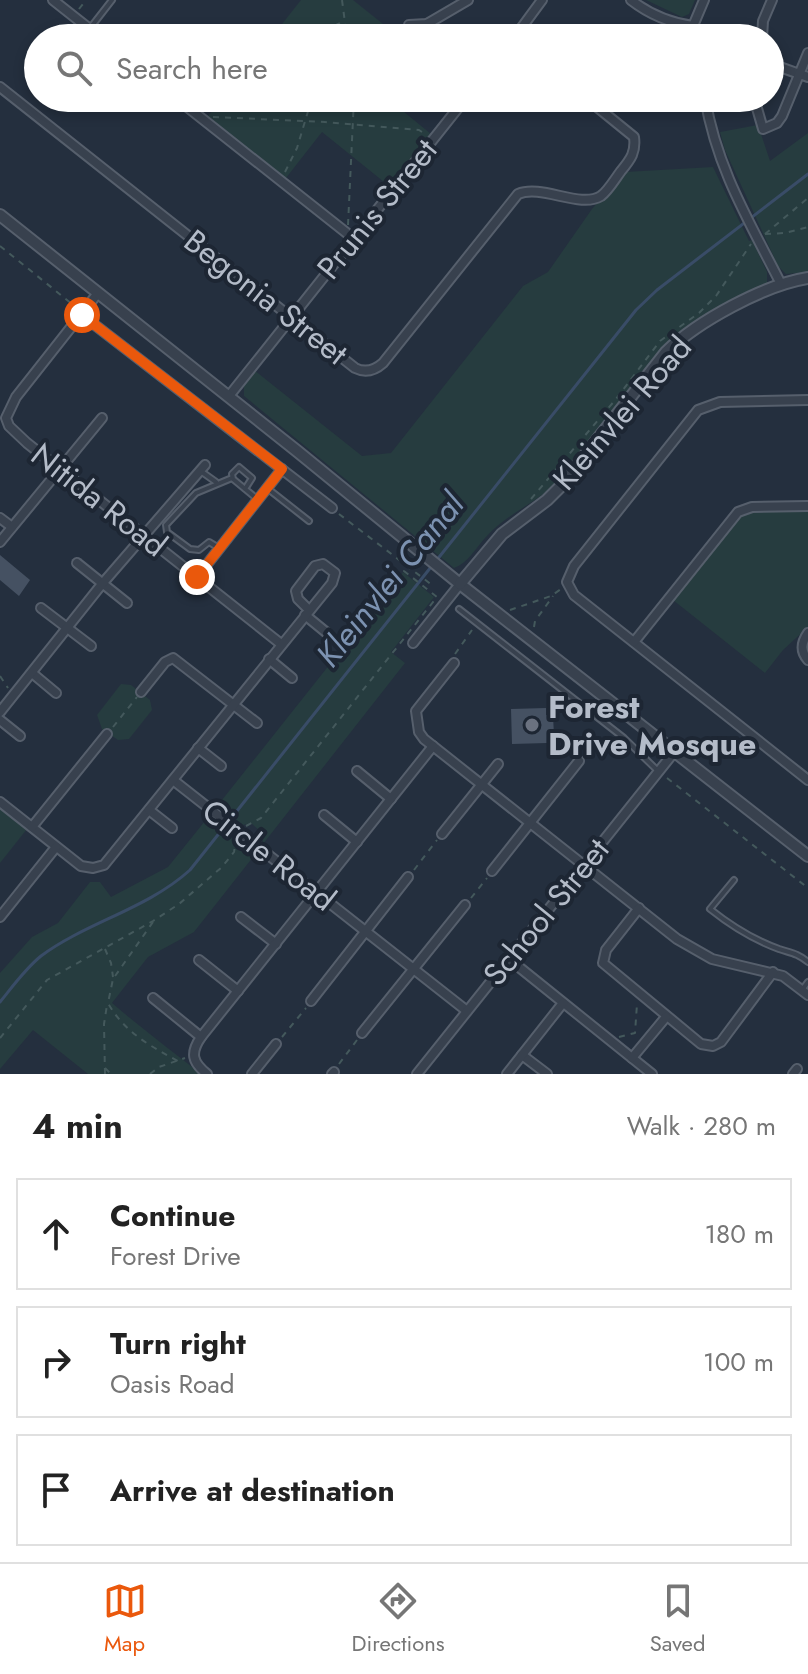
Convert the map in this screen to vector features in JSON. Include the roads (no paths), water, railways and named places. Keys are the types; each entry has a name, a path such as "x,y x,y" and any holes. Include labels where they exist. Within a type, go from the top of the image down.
{"street":[{"path":"53,0 83,24"},
{"path":"427,24 468,0"},
{"path":"524,24 542,0"},
{"path":"631,0 678,24"},
{"path":"694,24 704,0"},
{"path":"763,24 772,0"},
{"path":"758,112 763,129 774,125 782,116 804,76 808,53"},
{"path":"784,69 804,76"},
{"name":"Begonia Street","path":"0,87 24,106"},
{"name":"Begonia Street","path":"32,112 358,370 370,371 379,367 515,197 530,191 583,199 602,195 631,158 635,147 634,137 603,112"},
{"path":"194,112 353,238"},
{"name":"Prunis Street","path":"229,396 455,112"},
{"path":"708,112 717,151 754,240 781,284"},
{"path":"0,215 460,584 808,856"},
{"name":"Kleinvlei Road","path":"460,584 502,534 560,487 666,352 680,339 698,326 781,284 808,278"},
{"name":"Nitida Road","path":"98,293 16,397 6,418 16,435 281,644"},
{"path":"80,312 332,508"},
{"path":"808,400 720,402 698,410 574,566 567,582 574,595 808,780"},
{"path":"0,542 102,418"},
{"path":"0,712 102,584 202,467"},
{"path":"197,577 282,469"},
{"path":"634,642 738,512 752,507 808,506"},
{"path":"0,518 12,527"},
{"path":"77,563 127,603"},
{"path":"0,802 81,866 93,868 108,861 281,644 307,612 335,578 334,571 323,564 315,566 296,591 307,612 327,633"},
{"path":"413,643 460,584"},
{"path":"41,608 91,646"},
{"path":"808,633 802,645 808,660"},
{"path":"141,692 165,662 173,658 257,723"},
{"path":"269,659 292,678"},
{"path":"454,663 416,711 419,732 433,746 677,939 712,959 773,972 807,991"},
{"path":"32,673 56,693"},
{"path":"0,720 20,736"},
{"path":"32,827 107,734"},
{"path":"207,1074 197,1066 194,1047 433,746"},
{"path":"198,748 221,766"},
{"name":"School Street","path":"417,1074 675,751"},
{"path":"492,871 579,761"},
{"path":"442,834 498,764"},
{"path":"357,771 391,799"},
{"name":"Circle Road","path":"173,780 467,1011"},
{"path":"149,810 172,828"},
{"path":"324,815 357,842"},
{"path":"0,917 56,847"},
{"name":"Circle Road","path":"311,1001 408,877"},
{"path":"362,1033 465,905"},
{"path":"639,908 606,950 602,960 606,967 701,1044 708,1047 717,1045 749,1008 773,972"},
{"path":"241,917 276,944"},
{"path":"509,959 652,1074"},
{"path":"199,960 238,991"},
{"path":"153,998 201,1037"},
{"path":"507,1074 563,1003"},
{"path":"632,1058 666,1017"},
{"path":"252,1074 276,1044"},
{"path":"522,1055 547,1074"}],"lane":[{"path":"94,24 112,0"},
{"path":"202,467 216,482"},
{"path":"219,548 209,542 199,550 190,549 166,529 166,525 196,493 216,482 232,478 237,468 243,468 252,478 245,489"},
{"path":"232,478 258,500"},
{"path":"267,488 309,521"},
{"path":"459,609 624,738 659,772"},
{"path":"734,880 710,909 729,925 781,949 794,951 808,962"}],"waterway":[{"name":"Kleinvlei Canal","path":"436,561 636,310 657,290 808,174"},
{"name":"Kleinvlei Canal","path":"0,1002 41,956 155,895 190,870 431,567"}],"place":[{"name":"Forest Drive Mosque","path":"532,725"}]}
